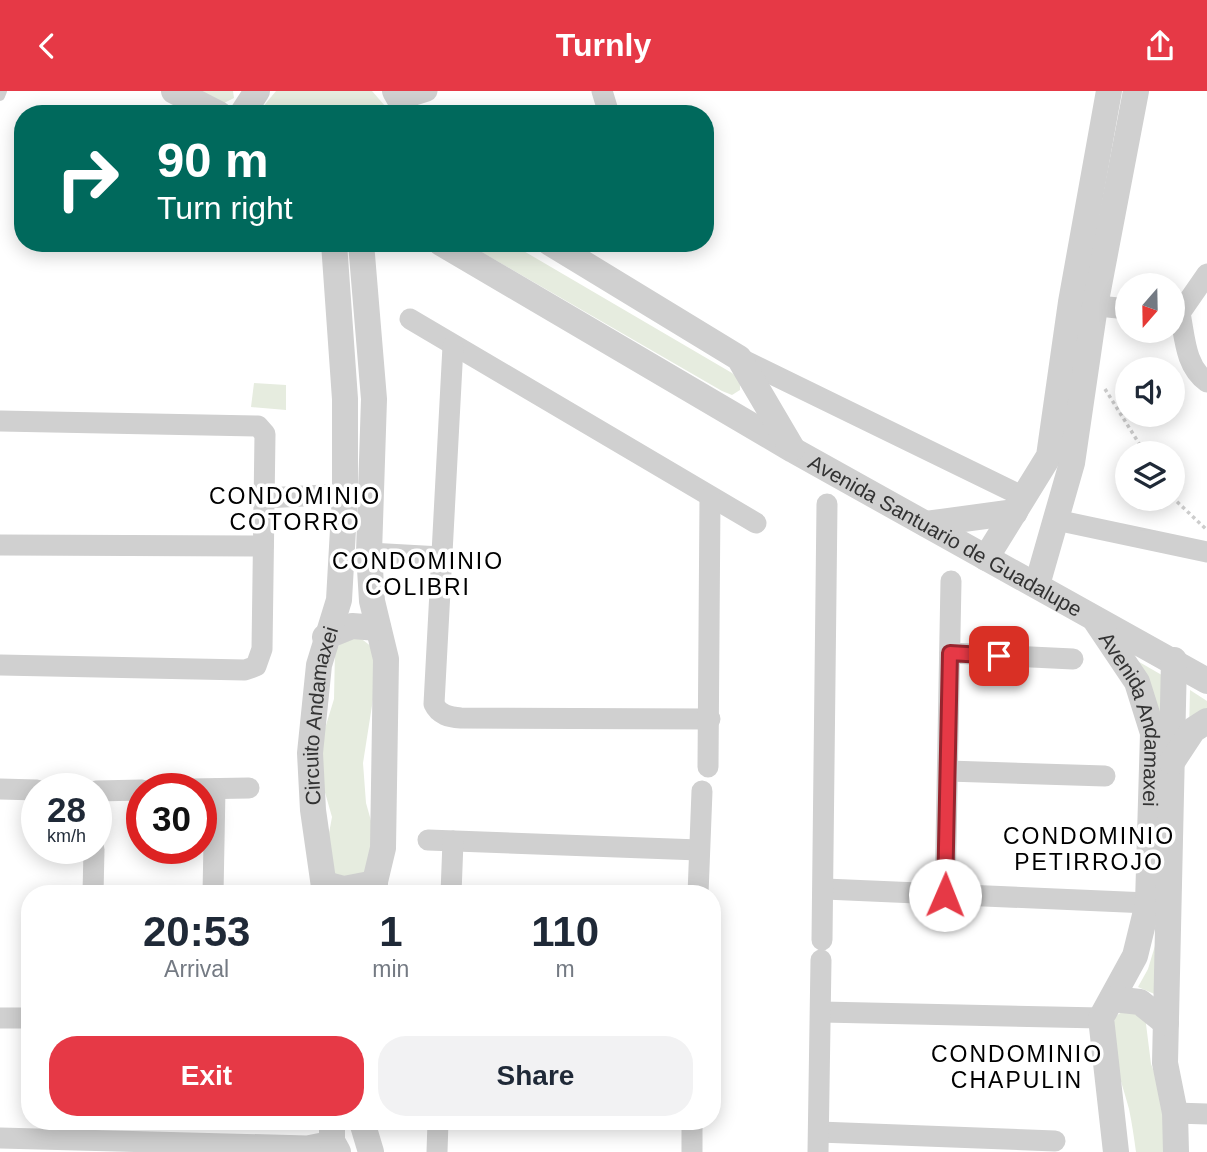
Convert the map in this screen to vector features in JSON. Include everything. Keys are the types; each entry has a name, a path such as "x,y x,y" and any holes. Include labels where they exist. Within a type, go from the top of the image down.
{"street":[{"path":"174,91 201,105"},
{"path":"1037,585 1072,463 1087,363 1083,304 1109,91"},
{"path":"986,558 1049,456 1083,304 1136,91"},
{"name":"Circuito Andamaxei","path":"324,885 313,810 310,753 317,675 339,600 332,495 345,399 335,252"},
{"name":"Circuito Andamaxei","path":"362,252 374,399 369,553 372,601 386,659 383,848 375,885"},
{"name":"Avenida Santuario de Guadalupe","path":"456,252 793,450 1174,660 1207,681"},
{"name":"Avenida Santuario de Guadalupe","path":"565,252 739,358 793,450"},
{"path":"1185,302 1207,274"},
{"path":"1083,304 1115,308"},
{"path":"410,319 756,523"},
{"path":"1184,343 1194,372 1207,382"},
{"path":"453,346 434,703 440,713 461,718 710,719"},
{"path":"739,358 1019,504"},
{"path":"721,408 746,400 756,388"},
{"path":"0,421 258,426 265,435 262,649 256,666 245,670 0,665"},
{"path":"264,498 332,495"},
{"path":"708,767 710,497"},
{"path":"827,504 824,889 818,1142 1055,1142"},
{"path":"926,524 1019,504"},
{"path":"1056,520 1207,552"},
{"path":"0,544 263,546"},
{"path":"369,553 441,557"},
{"path":"945,895 951,582"},
{"name":"Avenida Andamaxei","path":"1093,616 1137,682 1153,733 1148,903 1135,956 1107,1009"},
{"path":"326,637 352,626 378,628"},
{"path":"950,653 1073,659"},
{"name":"Avenida Andamaxei","path":"1174,660 1165,1063 1175,1113 1175,1152"},
{"path":"1172,762 1193,730 1207,722"},
{"path":"948,771 1105,776"},
{"path":"217,789 249,788"},
{"path":"0,789 21,790"},
{"path":"698,885 702,791"},
{"path":"428,840 699,850"},
{"path":"451,885 453,841"},
{"path":"93,885 94,864"},
{"path":"213,885 214,864"},
{"path":"824,889 1148,903"},
{"path":"822,1012 1107,1009 1140,1002 1166,1023"},
{"path":"1107,1009 1116,1152"},
{"path":"0,1018 21,1018"},
{"path":"1175,1113 1207,1114"},
{"path":"364,1130 371,1152"},
{"path":"437,1152 438,1130"},
{"path":"692,1130 692,1152"},
{"path":"0,1138 199,1148 327,1140"}],"lane":[{"path":"0,96 2,91"}],"path":[{"path":"1087,363 1137,441"},
{"path":"1185,509 1207,530"}],"shaded area":[{"path":"197,91 233,91 234,98 224,103"},
{"path":"276,91 372,91 384,105 264,105"},
{"path":"482,252 525,252 740,380 740,390 732,395"},
{"path":"254,383 286,385 286,410 251,407"},
{"path":"359,637 372,647 376,680 363,763 366,803 375,835 364,879 334,879 327,844 332,817 320,775 323,735 334,699 335,650 345,639"},
{"path":"1134,659 1167,678 1166,737"},
{"path":"1190,690 1207,701 1207,718 1189,730"},
{"path":"1157,939 1159,996 1138,987 1148,969"},
{"path":"1124,1010 1145,1016 1151,1064 1170,1113 1164,1152 1136,1152 1113,1041 1115,1017"}],"district":[{"name":"CONDOMINIO COTORRO","path":"295,509"},
{"name":"CONDOMINIO COLIBRI","path":"418,574"},
{"name":"CONDOMINIO PETIRROJO","path":"1089,849"},
{"name":"CONDOMINIO CHAPULIN","path":"1017,1067"}],"route":[{"path":"945,895 950,653 999,656"}]}
